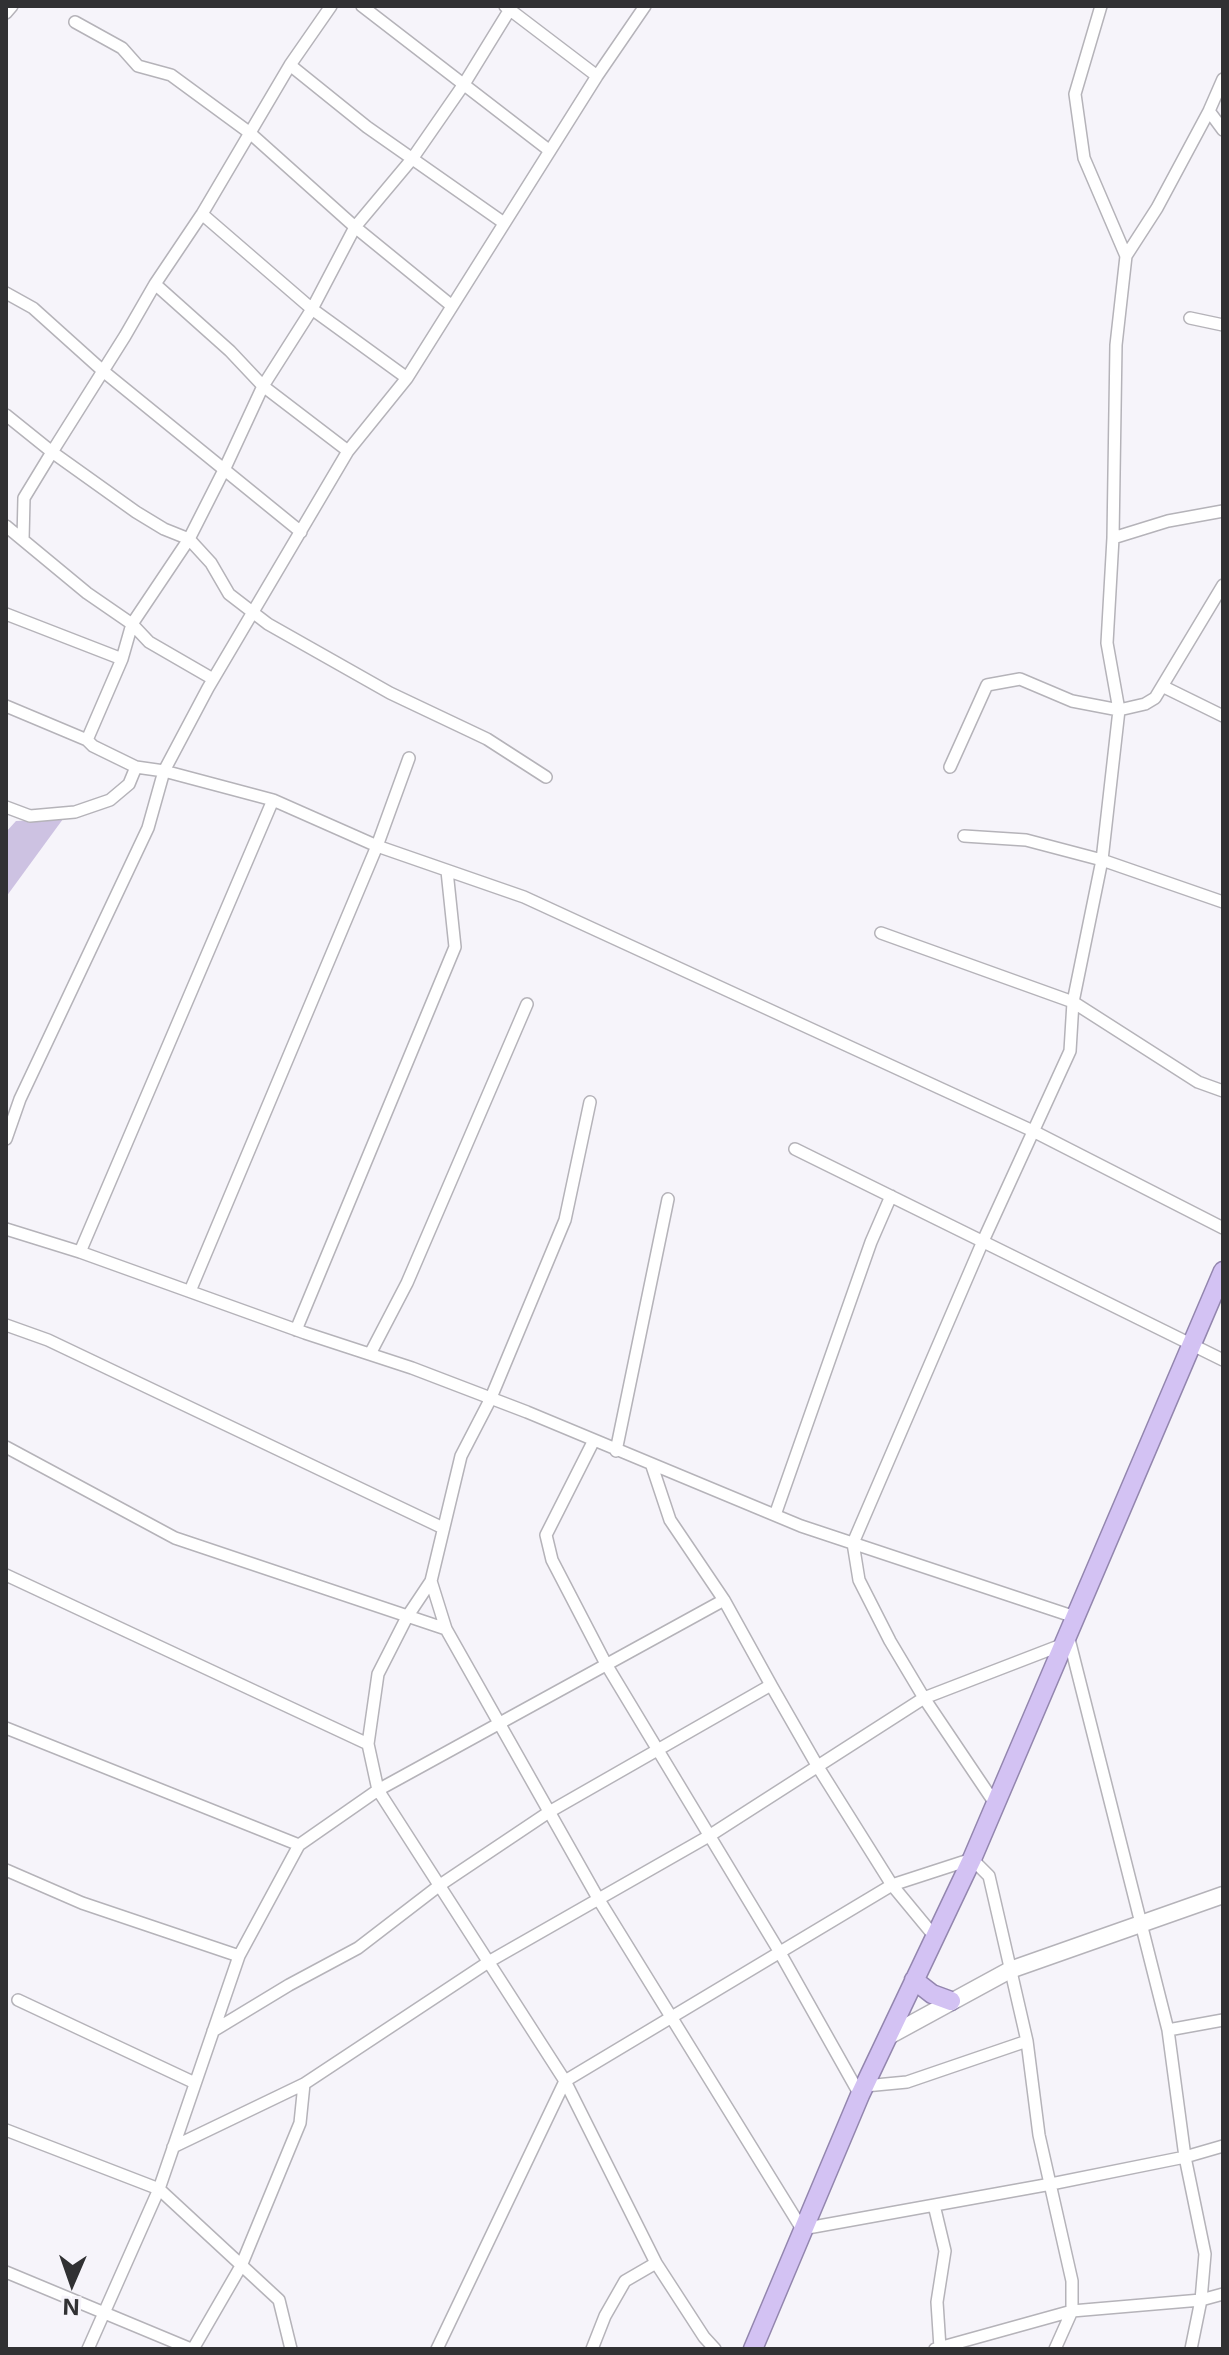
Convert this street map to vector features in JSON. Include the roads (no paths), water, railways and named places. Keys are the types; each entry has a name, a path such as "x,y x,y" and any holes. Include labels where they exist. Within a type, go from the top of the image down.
{"highway":[{"path":"753,2349 862,2091 996,1805 1223,1271"},
{"path":"914,1980 932,1994 951,2001"}],"main road":[{"path":"887,2037 1010,1970 1223,1895"}],"street":[{"path":"6,13 12,6"},
{"path":"23,540 24,498 155,284 202,214 290,65 331,6"},
{"path":"362,6 550,151"},
{"path":"6,1139 20,1099 148,828 164,771 213,679 348,451 407,378 597,76 645,6"},
{"path":"1101,6 1075,94 1084,158 1126,256"},
{"path":"87,740 122,659 132,624 189,539 263,386 312,309 355,227 412,159 464,84 508,7 597,76"},
{"path":"75,22 122,48 138,66 171,75 250,133 355,227 452,306"},
{"path":"290,65 367,127 504,223"},
{"path":"996,1805 890,1641 859,1580 853,1543 983,1241 1070,1051 1073,1002 1102,860 1119,710 1107,643 1113,538 1116,345 1126,256 1157,208 1223,79"},
{"path":"1209,111 1223,130"},
{"path":"202,214 312,309 407,378"},
{"path":"155,284 230,351 263,386 348,451"},
{"path":"6,293 33,308 103,371 301,532"},
{"path":"1190,318 1223,325"},
{"path":"6,415 136,512 164,529 189,539 211,563 229,594 268,624 390,693 487,739 546,777"},
{"path":"1113,538 1168,521 1223,511"},
{"path":"6,526 167,654 213,679"},
{"path":"950,767 987,685 1020,679 1072,701 1119,710 1145,704 1155,698 1223,585"},
{"path":"6,614 122,659"},
{"path":"1164,687 1223,716"},
{"path":"6,706 87,740 136,767 164,771 273,800 377,846 524,897 1033,1131 1223,1228"},
{"path":"190,1291 377,846 409,758"},
{"path":"6,807 30,816 75,812 110,800 129,784 136,767"},
{"path":"80,1252 273,800"},
{"path":"964,836 1026,840 1102,860 1223,902"},
{"path":"296,1330 455,947 447,871"},
{"path":"881,933 1073,1002 1198,1082 1223,1091"},
{"path":"370,1354 407,1283 527,1004"},
{"path":"590,1102 565,1220 490,1400 461,1456 431,1581 407,1617 378,1674 368,1744 378,1790 565,2081 656,2263 715,2349"},
{"path":"795,1149 1223,1360"},
{"path":"775,1515 871,1242 891,1196"},
{"path":"616,1451 668,1199"},
{"path":"6,1229 412,1368 775,1515 1075,1617"},
{"path":"6,1325 48,1340 443,1528"},
{"path":"593,1442 546,1535 552,1560 606,1664 862,2091 907,2082 1027,2041"},
{"path":"6,1447 175,1538 446,1629"},
{"path":"652,1466 670,1520 724,1600 818,1767 892,1885 935,1937"},
{"path":"6,1575 368,1744"},
{"path":"431,1581 446,1629 599,1900 802,2229 1051,2184 1185,2157 1223,2146"},
{"path":"88,2349 159,2189 239,1956 299,1845 378,1790 724,1600"},
{"path":"173,2147 304,2084 490,1961 709,1836 924,1698 1066,1640 1168,2030 1185,2157 1205,2254 1201,2300 1191,2349"},
{"path":"213,2031 358,1948 440,1885 549,1812 771,1685"},
{"path":"6,1728 299,1845"},
{"path":"437,2349 565,2081 892,1885 972,1859 989,1876 1027,2041 1039,2135 1072,2281 1072,2311 1055,2349"},
{"path":"6,1870 82,1903 239,1956"},
{"path":"18,2000 195,2083"},
{"path":"1168,2030 1223,2020"},
{"path":"6,2272 192,2349 241,2266 300,2123 304,2084"},
{"path":"6,2130 159,2189 279,2300 291,2349"},
{"path":"934,2205 945,2251 937,2302 937,2349 1072,2311 1201,2300 1223,2294"},
{"path":"592,2349 605,2316 625,2281 656,2263"}]}
